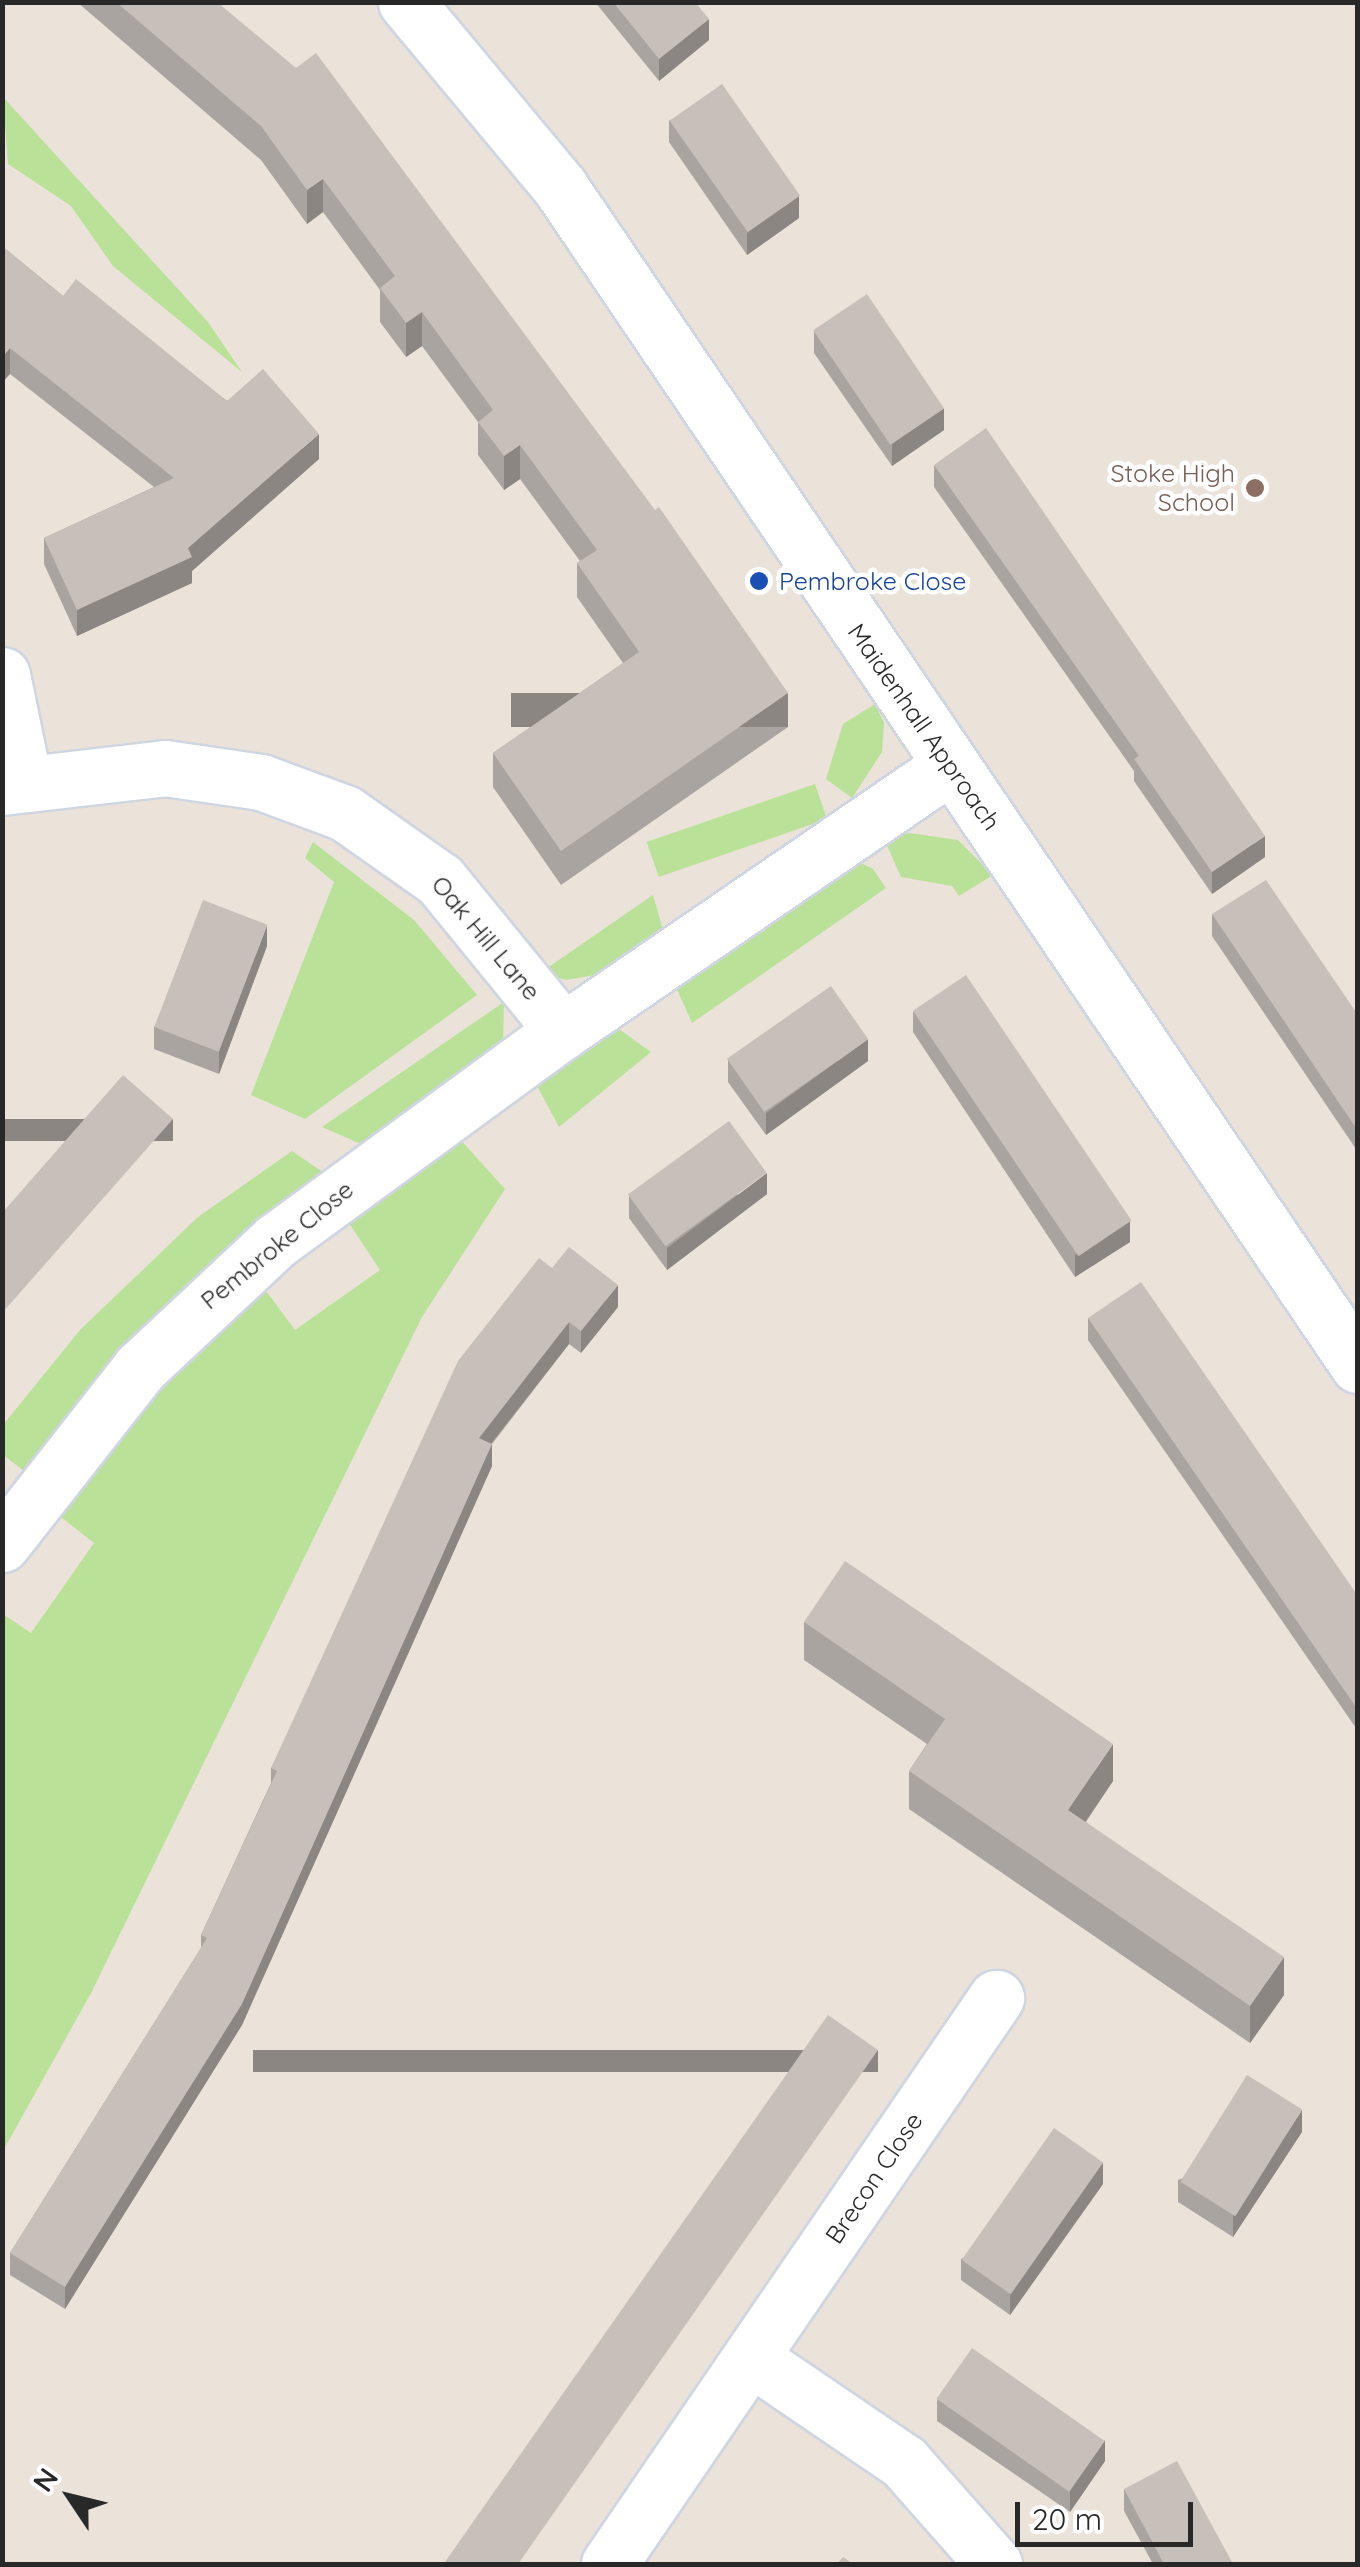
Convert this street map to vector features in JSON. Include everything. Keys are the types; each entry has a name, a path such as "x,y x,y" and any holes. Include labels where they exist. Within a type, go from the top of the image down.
{"street":[{"name":"Maidenhall Approach","path":"406,2 560,187 1358,1365"},
{"path":"2,675 13,785"},
{"name":"Pembroke Close","path":"2,1544 97,1417 214,1292 563,1031 951,765"},
{"name":"Oak Hill Lane","path":"13,785 165,768 214,773 346,812 440,880 563,1031"},
{"name":"Brecon Close","path":"609,2564 996,1998"},
{"path":"751,2358 904,2462 994,2564"}],"green space":[{"path":"3,97 208,322 242,372 113,266 71,206 8,164"},
{"path":"875,704 884,723 882,752 852,798 826,779 843,724"},
{"path":"815,784 827,819 659,877 647,842"},
{"path":"909,833 958,840 993,875 959,896 952,886 901,877 885,841"},
{"path":"313,842 414,920 477,995 305,1119 251,1095 334,882 305,858"},
{"path":"855,860 873,869 886,888 692,1023 675,985"},
{"path":"653,895 663,930 595,975 566,980 540,973"},
{"path":"504,1002 503,1041 368,1147 322,1127"},
{"path":"616,1027 651,1052 559,1127 536,1084"},
{"path":"458,1137 505,1189 422,1317 91,1993 3,2151 3,1614 31,1633 94,1543 56,1513 121,1424 263,1287 295,1330 380,1270 347,1220"},
{"path":"292,1151 327,1175 192,1279 23,1470 3,1455 3,1425 80,1330 198,1217"}],"building":[{"path":"116,2 217,2 296,68 316,53 655,510 659,507 788,693 561,851 493,753 639,652 577,563 597,550 520,445 504,456 478,422 493,410 422,312 406,323 380,288 395,276 323,179 307,190 261,126"},
{"path":"613,2 695,2 709,19 659,59"},
{"path":"722,84 800,195 748,232 670,121"},
{"path":"2,246 63,296 76,279 227,401 263,369 319,434 188,548 192,557 77,610 44,538 174,478 10,348 2,357"},
{"path":"867,294 944,408 890,445 813,330"},
{"path":"986,428 1265,836 1212,872 1134,759 1139,756 934,465"},
{"path":"1266,880 1358,1015 1358,1131 1212,914"},
{"path":"203,900 267,925 219,1052 154,1027"},
{"path":"966,975 1132,1220 1078,1256 913,1011"},
{"path":"831,986 868,1039 764,1112 727,1059"},
{"path":"123,1075 173,1119 2,1313 2,1213"},
{"path":"729,1121 767,1173 665,1246 628,1194"},
{"path":"569,1247 618,1285 581,1331 569,1322 479,1438 492,1444 242,2004 65,2287 10,2253 207,1938 201,1935 277,1771 271,1768 458,1361 539,1258 552,1268"},
{"path":"1141,1282 1358,1596 1358,1710 1088,1318"},
{"path":"845,1561 1113,1744 1068,1810 1284,1957 1250,2006 909,1771 945,1719 804,1622"},
{"path":"828,2015 878,2050 518,2564 445,2562"},
{"path":"1247,2075 1302,2109 1235,2216 1180,2182"},
{"path":"1054,2128 1103,2162 1011,2294 962,2260"},
{"path":"972,2348 1105,2441 1069,2492 936,2399"},
{"path":"1177,2461 1233,2564 1164,2564 1124,2489"}],"place":[{"name":"Stoke High School","path":"1255,488"},
{"name":"Pembroke Close","path":"759,581"}]}
